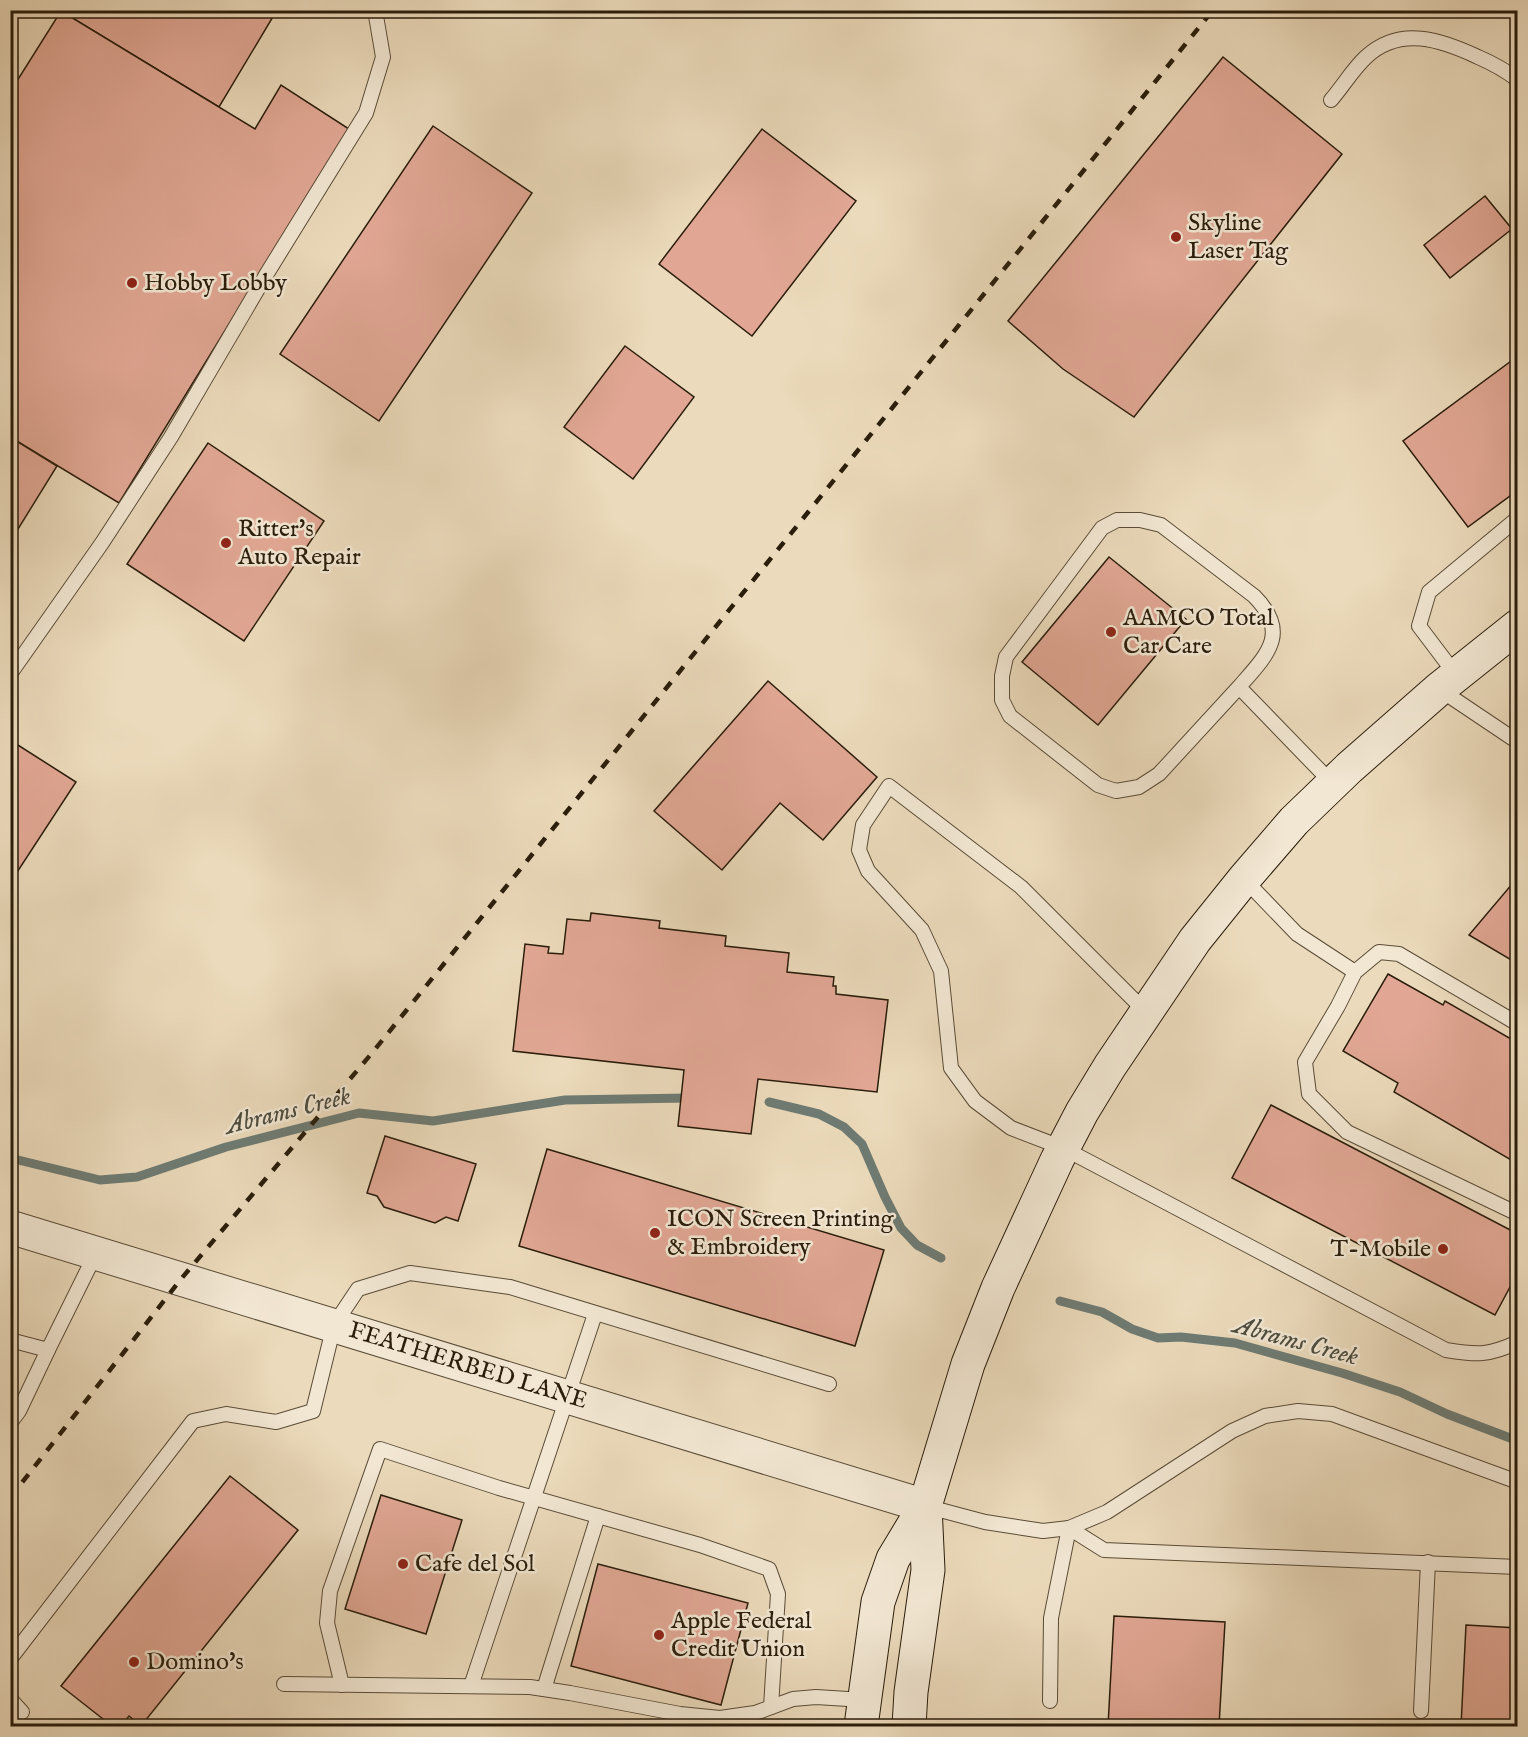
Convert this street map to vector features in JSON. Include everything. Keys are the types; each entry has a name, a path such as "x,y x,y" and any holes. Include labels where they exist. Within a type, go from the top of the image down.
{"main road":[{"path":"863,1713 878,1602 893,1560 925,1506 968,1364 998,1288 1063,1148 1088,1102 1195,940 1294,821 1447,682 1518,626"},
{"name":"FEATHERBED LANE","path":"10,1227 925,1506"},
{"path":"909,1726 911,1692 928,1570 925,1506"}],"lane":[{"path":"10,674 102,543 171,436 266,275 366,113 382,57 375,10"},
{"path":"1331,100 1366,57 1380,47 1403,39 1443,41 1493,64 1518,80"},
{"path":"1518,518 1429,592 1419,626 1447,682 1518,742"},
{"path":"1117,520 1140,520 1161,525 1254,596 1266,609 1273,623 1271,644 1264,658 1239,687 1159,774 1139,787 1116,791 1098,785 1024,729 1010,716 1002,700 1002,676 1006,657 1089,544 1102,528 1117,520"},
{"path":"1239,687 1333,784"},
{"path":"1146,1012 1021,887 890,786 863,825 859,850 868,871 922,930 941,971 951,1068 975,1101 1011,1128 1063,1148 1446,1350 1476,1354 1498,1352 1518,1342"},
{"path":"1244,879 1297,934 1355,972"},
{"path":"1518,1024 1400,954 1379,952 1355,972 1305,1062 1309,1094 1347,1132 1518,1214"},
{"path":"10,1423 19,1411 96,1253"},
{"path":"10,1659 194,1421 226,1414 276,1422 313,1411 334,1325 358,1289 410,1273 510,1287 829,1384"},
{"path":"471,1686 595,1314"},
{"path":"10,1340 48,1350"},
{"path":"925,1506 986,1522 1042,1531 1069,1528 1107,1512 1232,1431 1265,1416 1298,1411 1332,1414 1518,1482"},
{"path":"342,1685 327,1623 330,1591 380,1449 533,1497 700,1545 769,1569 778,1594 771,1707"},
{"path":"544,1689 598,1516"},
{"path":"1069,1528 1104,1550 1518,1567"},
{"path":"1050,1701 1051,1618 1069,1528"},
{"path":"1421,1711 1428,1562"},
{"path":"284,1684 544,1689 680,1714 720,1718 755,1713 793,1699 816,1697 863,1713"},
{"path":"10,1699 22,1712"}],"building":[{"path":"79,10 277,10 219,107 74,19"},
{"name":"Hobby Lobby","path":"61,11 255,129 281,85 349,129 119,503 10,437 10,92"},
{"name":"Skyline Laser Tag","path":"1223,57 1342,154 1134,417 1063,369 1008,321"},
{"path":"433,126 532,193 379,421 280,354"},
{"path":"762,129 856,201 752,336 659,264"},
{"path":"1485,196 1512,229 1450,278 1424,245"},
{"path":"625,346 694,397 633,479 564,427"},
{"path":"1518,356 1518,490 1468,527 1403,441"},
{"path":"10,437 57,466 10,542"},
{"name":"Ritter's Auto Repair","path":"208,443 324,521 244,641 127,564"},
{"path":"1109,557 1186,619 1098,725 1022,662"},
{"path":"768,681 877,777 823,840 780,803 722,870 654,811"},
{"path":"10,740 76,782 10,883"},
{"path":"1518,877 1518,964 1469,935"},
{"path":"591,913 660,921 659,928 726,936 725,946 789,953 787,972 834,977 833,986 836,986 836,994 888,1000 877,1092 758,1079 751,1134 678,1126 684,1070 513,1051 525,944 549,947 548,953 563,954 567,919 590,921"},
{"path":"1388,974 1443,1005 1445,1001 1518,1043 1518,1164 1394,1092 1398,1083 1343,1051"},
{"path":"1271,1105 1518,1234 1518,1272 1495,1315 1232,1178"},
{"path":"385,1136 476,1164 458,1221 446,1217 435,1223 384,1207 377,1196 367,1193"},
{"path":"547,1149 884,1250 855,1346 519,1246"},
{"path":"230,1476 298,1530 141,1726 129,1716 121,1726 112,1726 61,1686"},
{"name":"Cafe del Sol","path":"381,1495 462,1520 426,1634 345,1609"},
{"name":"Apple Federal Credit Union","path":"598,1564 748,1603 721,1705 571,1666"},
{"path":"1114,1616 1225,1622 1219,1726 1108,1726"},
{"path":"1466,1625 1518,1628 1518,1726 1461,1726"}],"waterway":[{"name":"Abrams Creek","path":"10,1158 100,1180 137,1177 226,1147 359,1113 433,1121 565,1100 688,1098"},
{"name":"Abrams Creek","path":"769,1102 819,1114 844,1127 862,1144 901,1228 917,1245 941,1258"},
{"name":"Abrams Creek","path":"1060,1301 1102,1312 1132,1329 1158,1338 1181,1337 1235,1343 1342,1373 1400,1392 1447,1414 1518,1441"}],"railway":[{"path":"10,1498 181,1279 372,1053 1213,10"}],"place":[{"name":"Skyline Laser Tag","path":"1176,237"},
{"name":"Hobby Lobby","path":"132,283"},
{"name":"Ritter's Auto Repair","path":"226,543"},
{"name":"AAMCO Total Car Care","path":"1111,632"},
{"name":"ICON Screen Printing & Embroidery","path":"655,1233"},
{"name":"T-Mobile","path":"1443,1249"},
{"name":"Cafe del Sol","path":"403,1564"},
{"name":"Apple Federal Credit Union","path":"659,1635"},
{"name":"Domino's","path":"134,1662"}]}
